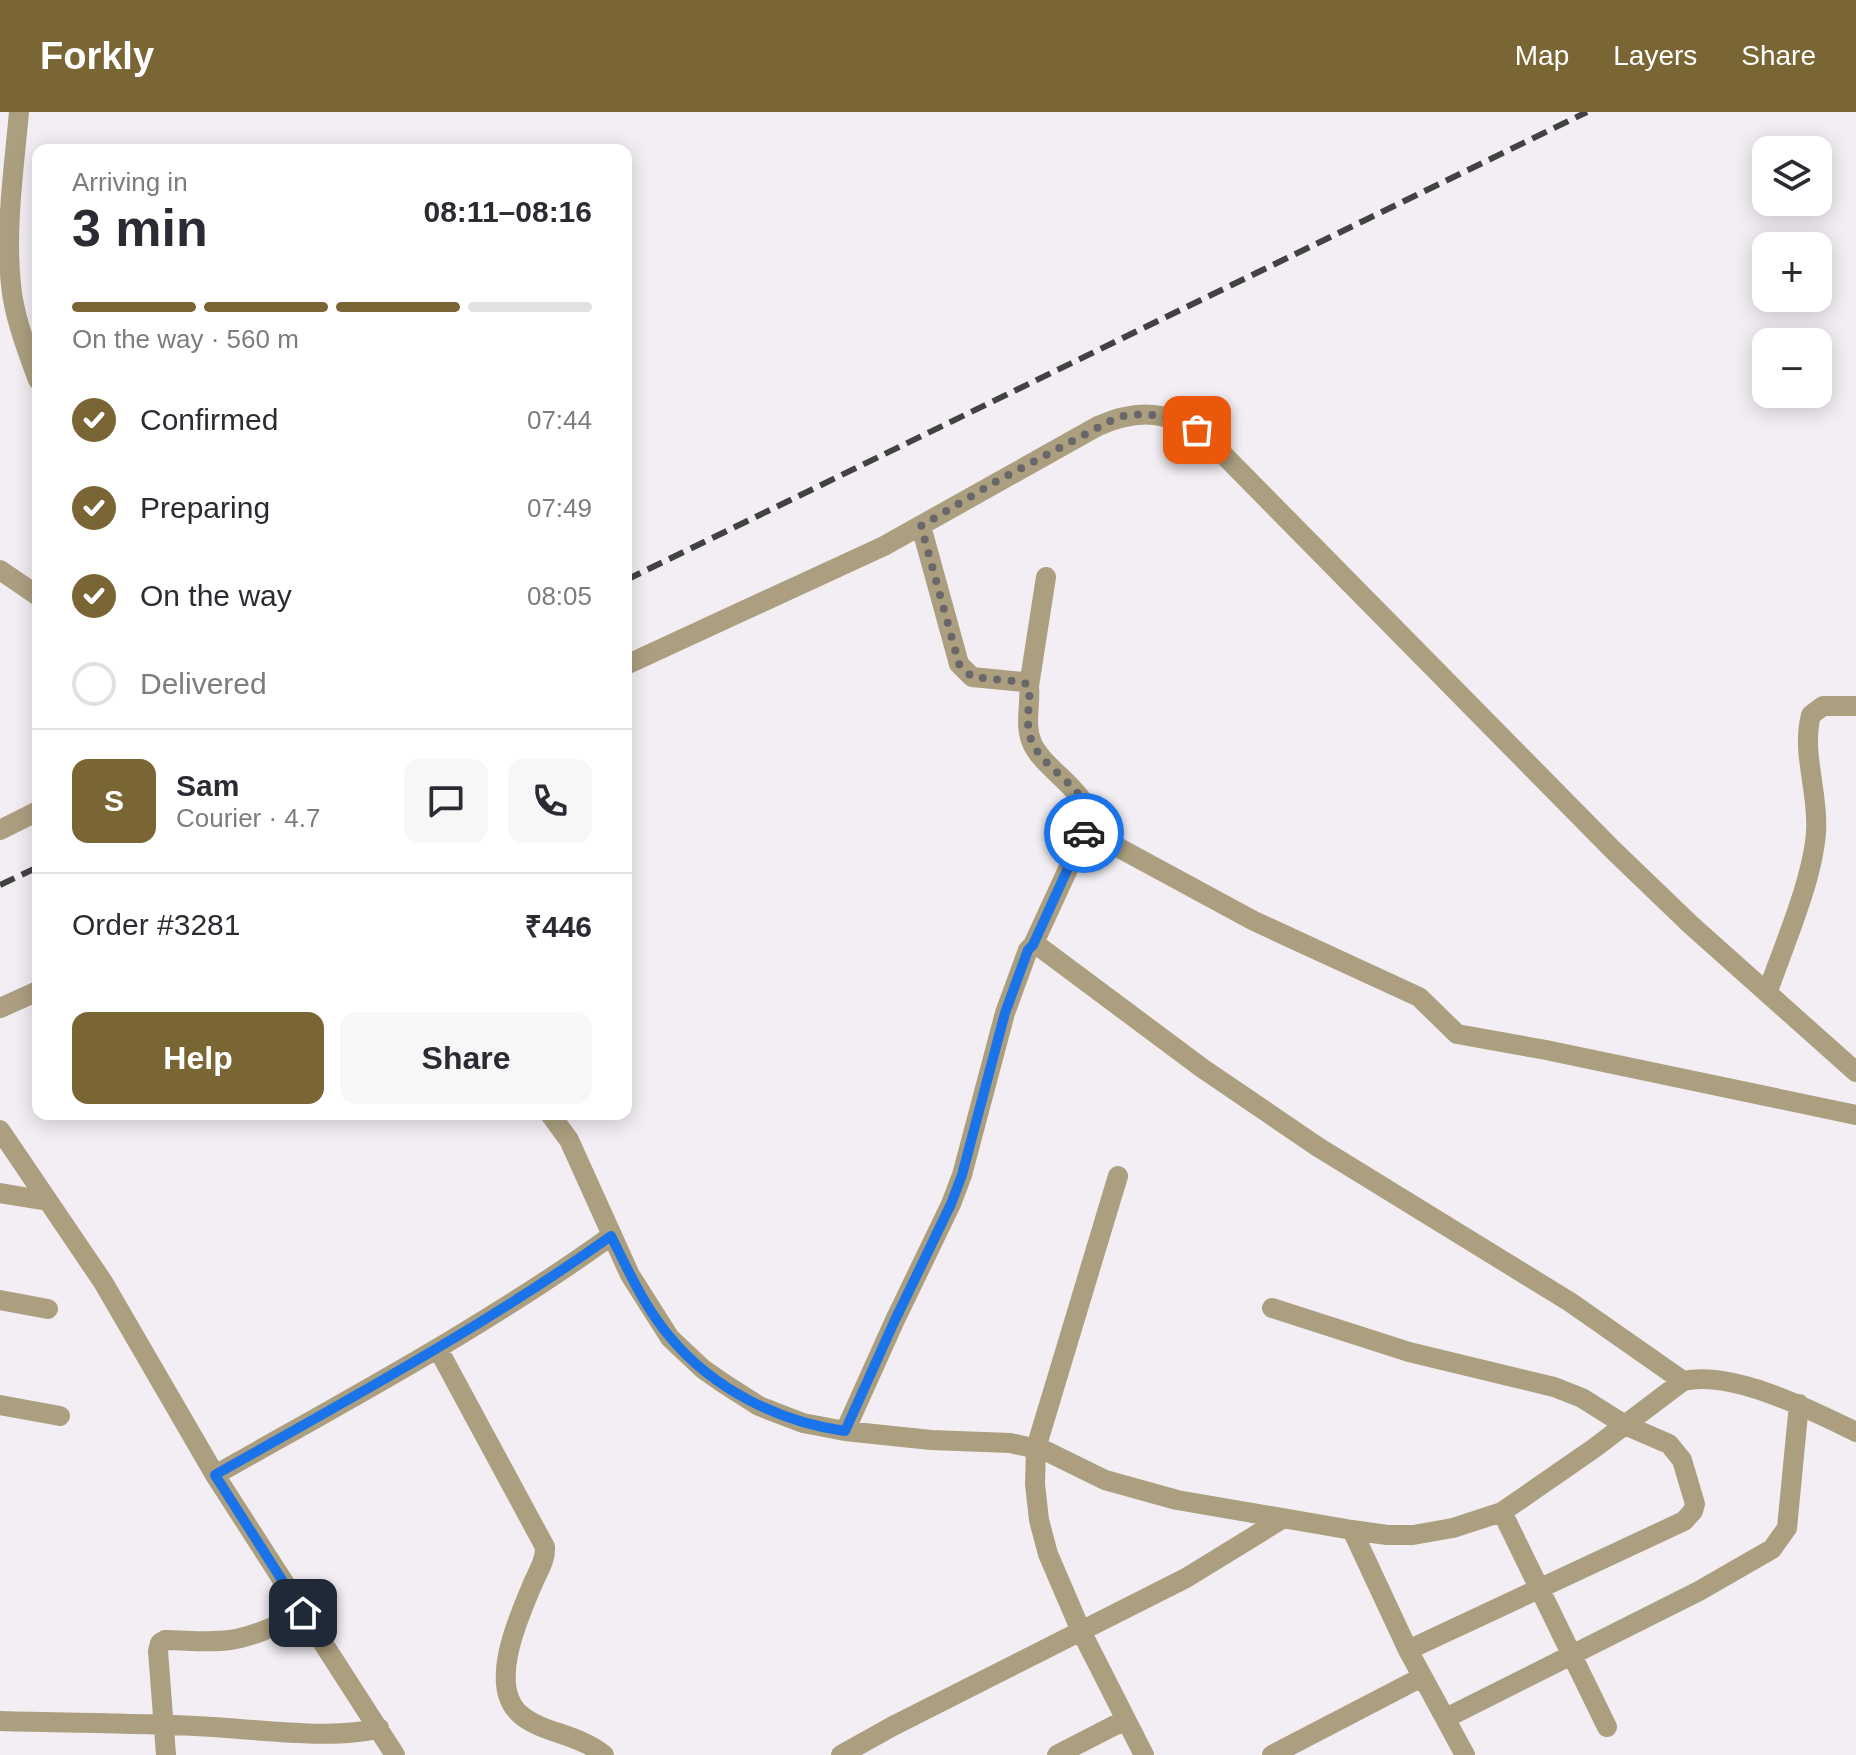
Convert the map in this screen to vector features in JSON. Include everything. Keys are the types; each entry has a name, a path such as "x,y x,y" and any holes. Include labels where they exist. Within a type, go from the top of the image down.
{"street":[{"path":"19,112 11,230 11,283 15,310 32,362"},
{"path":"632,662 838,569 1118,417 1134,414 1163,416 1197,430 1237,467 1613,850 1691,925 1856,1072"},
{"path":"921,526 962,670 972,677 1023,682 1029,686"},
{"path":"0,570 32,592"},
{"path":"845,1431 951,1204 962,1175 1005,1013 1028,950 1086,830 1089,814 1082,799 1045,763 1033,746 1027,725 1029,686 1046,577"},
{"path":"1768,991 1797,909 1816,833 1817,813 1808,758 1811,715 1823,706 1856,706"},
{"path":"0,830 32,814"},
{"path":"1086,830 1254,921 1419,997 1457,1034 1856,1115"},
{"path":"1033,945 1202,1068 1318,1147 1570,1302 1683,1381"},
{"path":"0,1008 32,994"},
{"path":"554,1120 569,1140 630,1275 662,1326 703,1369 780,1416 845,1431 931,1440 1010,1443 1036,1448 1105,1480 1177,1500 1387,1535 1453,1528 1502,1512 1683,1381 1701,1378 1723,1381 1799,1404 1856,1432"},
{"path":"0,1130 103,1282 215,1475 395,1755"},
{"path":"1118,1176 1036,1448 1035,1484 1039,1520 1052,1565 1081,1631 1144,1755"},
{"path":"0,1193 48,1201"},
{"path":"215,1475 438,1349 550,1279 611,1236"},
{"path":"0,1300 48,1309"},
{"path":"1272,1308 1409,1352 1554,1387 1582,1398 1625,1425 1659,1438 1674,1448 1682,1460 1695,1498 1693,1511 1684,1521 1408,1650"},
{"path":"438,1349 545,1547 544,1561 522,1610 509,1650 506,1675 510,1700 528,1720 585,1742 604,1755"},
{"path":"1446,1718 1699,1591 1779,1543 1787,1528 1799,1404"},
{"path":"0,1405 60,1416"},
{"path":"1502,1512 1607,1727"},
{"path":"841,1755 1186,1578 1248,1543 1282,1519"},
{"path":"1352,1530 1408,1650 1465,1755"},
{"path":"166,1755 158,1651 162,1642 239,1638 303,1613"},
{"path":"1272,1755 1422,1677"},
{"path":"1057,1755 1125,1720"},
{"path":"0,1721 327,1733 356,1733 379,1728"}],"railway":[{"path":"632,577 1587,112"},
{"path":"0,885 32,870"}],"way so far":[{"path":"1084,833 1090,820 1088,810 1076,792 1045,763 1029,736 1030,695 1027,683 972,677 959,664 921,526 997,481 1118,417 1134,414 1163,416 1197,430"}],"route":[{"path":"303,1613 215,1475 438,1349 570,1266 611,1236 630,1275 670,1338 703,1369 759,1406 780,1416 845,1431 951,1204 962,1175 1005,1013 1028,950 1084,833"}]}
